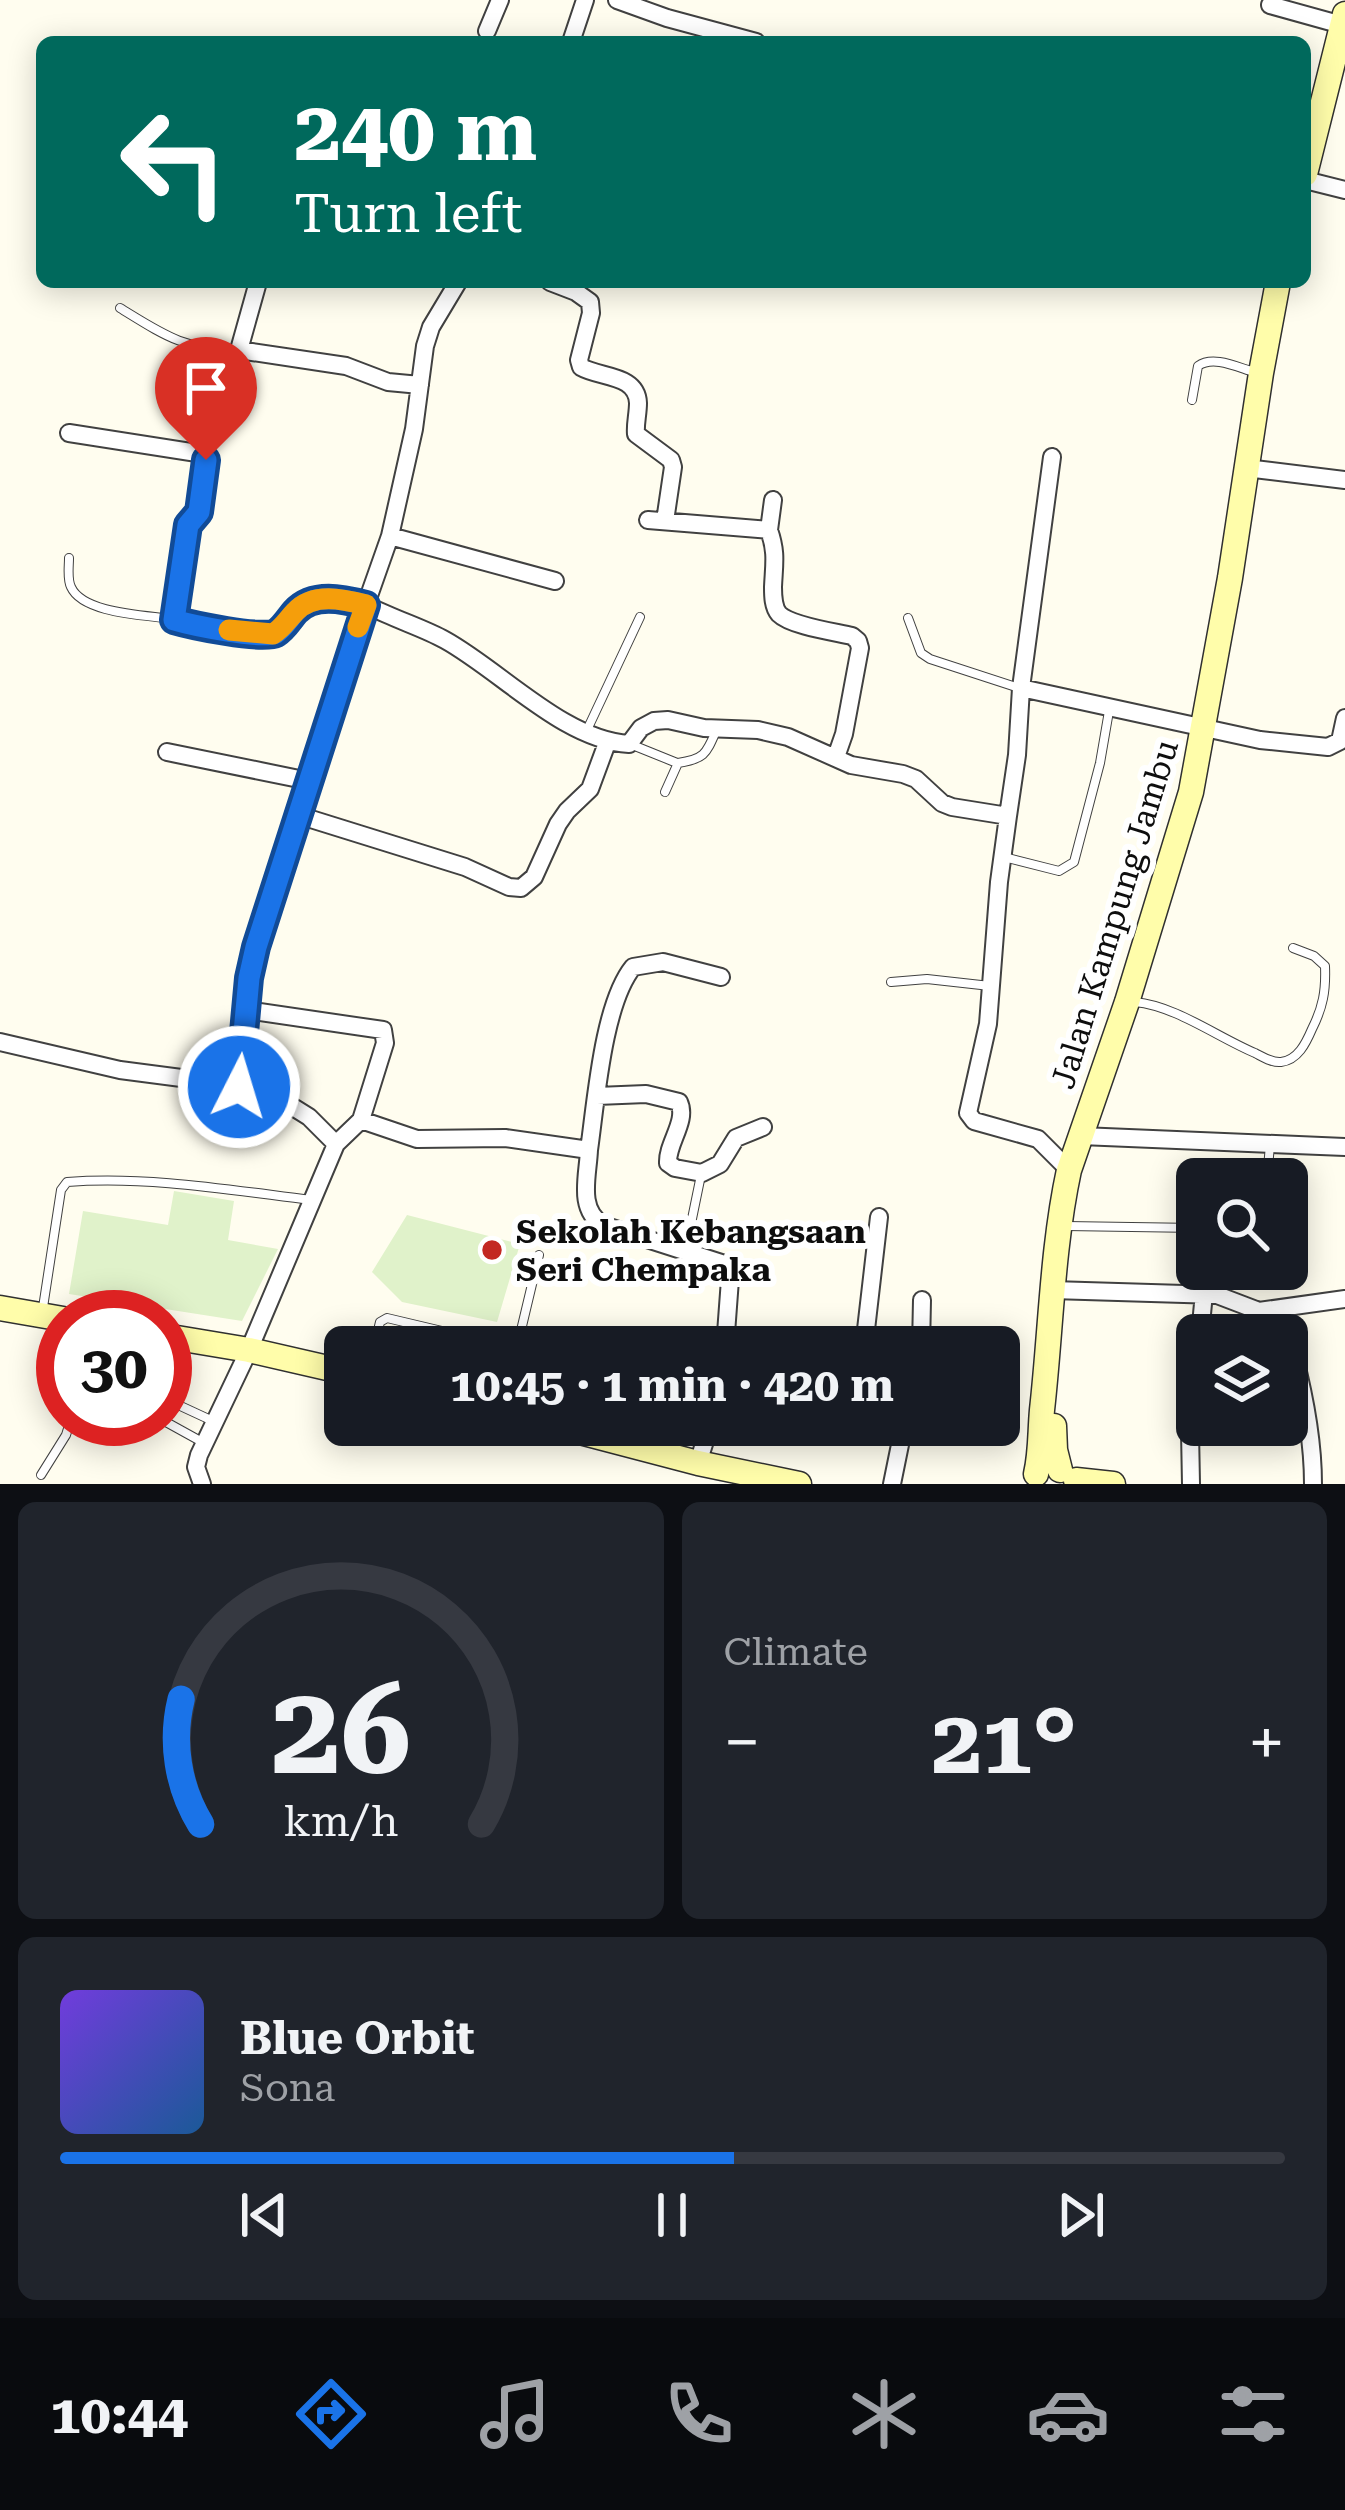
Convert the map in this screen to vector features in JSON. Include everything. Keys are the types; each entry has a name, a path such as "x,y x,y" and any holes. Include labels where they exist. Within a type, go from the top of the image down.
{"street":[{"path":"487,31 500,0"},
{"path":"573,36 585,0"},
{"path":"617,0 734,36"},
{"path":"1270,5 1343,20 1311,152"},
{"path":"1311,179 1345,190"},
{"path":"256,288 239,350 346,366 388,382 419,385"},
{"path":"239,1087 256,947 390,536 431,327 454,288"},
{"path":"566,288 590,302 581,368 630,386 638,401 636,434 673,464 656,520 769,530"},
{"name":"Jalan Kampung Jambu","path":"1055,1479 1049,1351 1058,1226 1069,1170 1192,792 1277,288"},
{"path":"69,433 204,456 200,509 188,525 174,620 265,635 280,630 308,602 326,598 366,605 445,640 551,712 607,742 628,744 654,721 758,730 788,737 851,765 916,779 952,807 1008,816"},
{"path":"1052,457 1002,856 988,1024 967,1108 970,1118 1037,1139 1069,1170"},
{"path":"1246,468 1345,480"},
{"path":"773,500 769,530 775,549 773,592 781,616 852,636 860,644 836,758"},
{"path":"390,536 555,581"},
{"path":"1022,688 1260,740 1328,747 1340,740 1345,718"},
{"path":"298,815 521,888 534,878 557,824 590,789 607,742"},
{"path":"167,752 309,781"},
{"path":"721,977 663,962 633,967 626,976 612,1012 597,1096 586,1203 594,1220 603,1226 731,1266 727,1326"},
{"path":"202,1484 196,1467 205,1443 249,1351 335,1144 361,1120 386,1042 383,1030 246,1010"},
{"path":"0,1042 120,1070 268,1093 309,1117 335,1144"},
{"path":"597,1096 646,1094 679,1102 682,1114 668,1163 702,1174 720,1164 736,1138 763,1127"},
{"path":"361,1120 417,1139 505,1138 589,1150"},
{"path":"1081,1136 1345,1147"},
{"path":"866,1326 879,1217"},
{"path":"1052,1290 1216,1294 1259,1311 1345,1299"},
{"path":"1202,1314 1204,1294"},
{"path":"921,1326 922,1300"},
{"path":"0,1308 36,1314"},
{"path":"1279,1309 1308,1418 1313,1484"},
{"path":"192,1341 324,1367"},
{"path":"635,1446 799,1484"},
{"path":"698,1462 703,1446"},
{"path":"892,1484 900,1446"},
{"path":"1190,1446 1191,1484"},
{"path":"1055,1479 1113,1484"}],"lane":[{"path":"120,308 174,341 239,350"},
{"path":"1192,400 1198,366 1203,362 1261,373"},
{"path":"69,558 69,580 78,597 106,610 174,620"},
{"path":"586,732 640,617"},
{"path":"908,618 921,653 930,659 1022,688"},
{"path":"1002,856 1059,871 1074,862 1109,708"},
{"path":"628,744 678,763 696,760 704,756 717,729"},
{"path":"665,792 678,763"},
{"path":"1127,1002 1152,1004 1283,1062 1304,1047 1326,988 1325,966 1292,948"},
{"path":"891,982 927,979 992,986"},
{"path":"1269,1158 1270,1144"},
{"path":"686,1252 702,1174"},
{"path":"54,1290 61,1190 68,1182 144,1181 312,1200"},
{"path":"1058,1226 1176,1228"},
{"path":"519,1326 539,1255"},
{"path":"379,1326 387,1318 422,1326"},
{"path":"205,1443 166,1422 171,1404 215,1422"},
{"path":"40,1474 59,1446"}],"green space":[{"path":"174,1191 234,1201 228,1240 278,1249 242,1321 192,1313 192,1290 70,1290 83,1211 168,1225"},
{"path":"407,1215 520,1244 497,1322 402,1302 372,1272"}],"slow traffic":[{"path":"229,630 273,634 298,608 326,598 366,605 358,627"}],"place":[{"name":"Sekolah Kebangsaan Seri Chempaka","path":"492,1250"}],"route":[{"path":"206,460 199,512 188,525 174,620 265,635 280,630 308,602 326,598 366,605 256,947 239,1087"}]}
